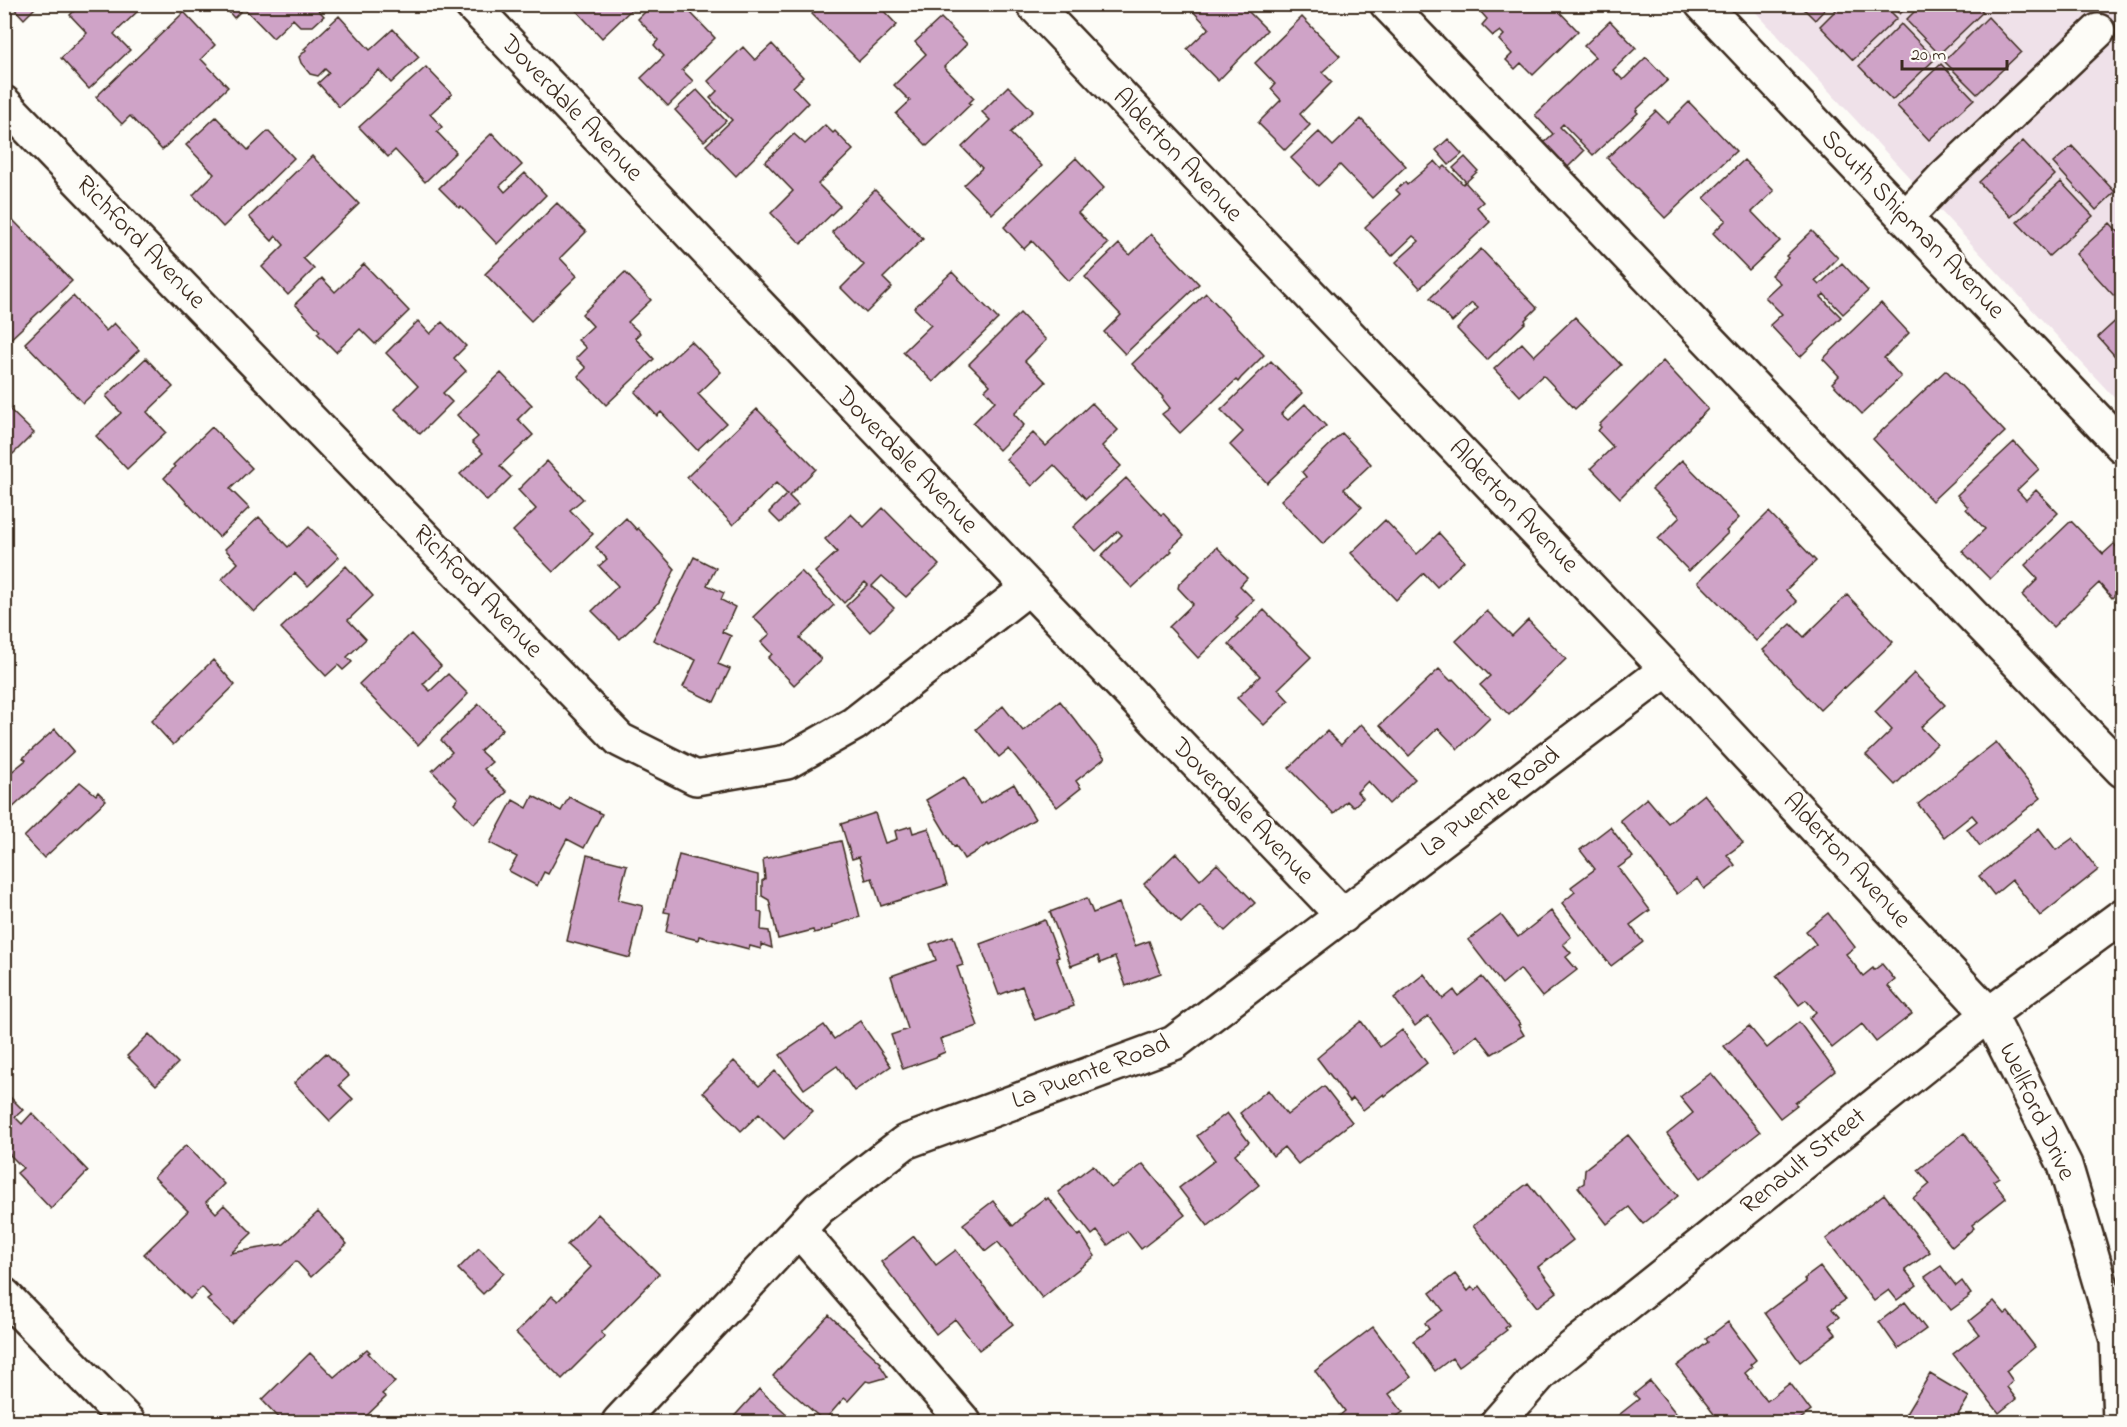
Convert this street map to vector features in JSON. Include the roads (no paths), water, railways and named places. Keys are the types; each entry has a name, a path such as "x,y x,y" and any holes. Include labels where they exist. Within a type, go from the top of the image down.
{"street":[{"name":"Doverdale Avenue","path":"471,4 1343,916"},
{"name":"Alderton Avenue","path":"1033,4 1667,669 1989,1014"},
{"path":"1386,4 2122,770"},
{"name":"South Shipman Avenue","path":"1702,4 2122,446"},
{"path":"1905,218 1943,178 2098,31"},
{"name":"Richford Avenue","path":"4,103 620,740 696,778 787,762 854,724 1028,588"},
{"name":"La Puente Road","path":"619,1422 819,1208 905,1142 1174,1043 1667,669"},
{"name":"Renault Street","path":"1498,1422 1542,1372 1989,1014 2122,916"},
{"name":"Wellford Drive","path":"1989,1014 2065,1165 2117,1340 2120,1422"},
{"path":"799,1230 964,1422"},
{"path":"4,1295 128,1422"}]}
